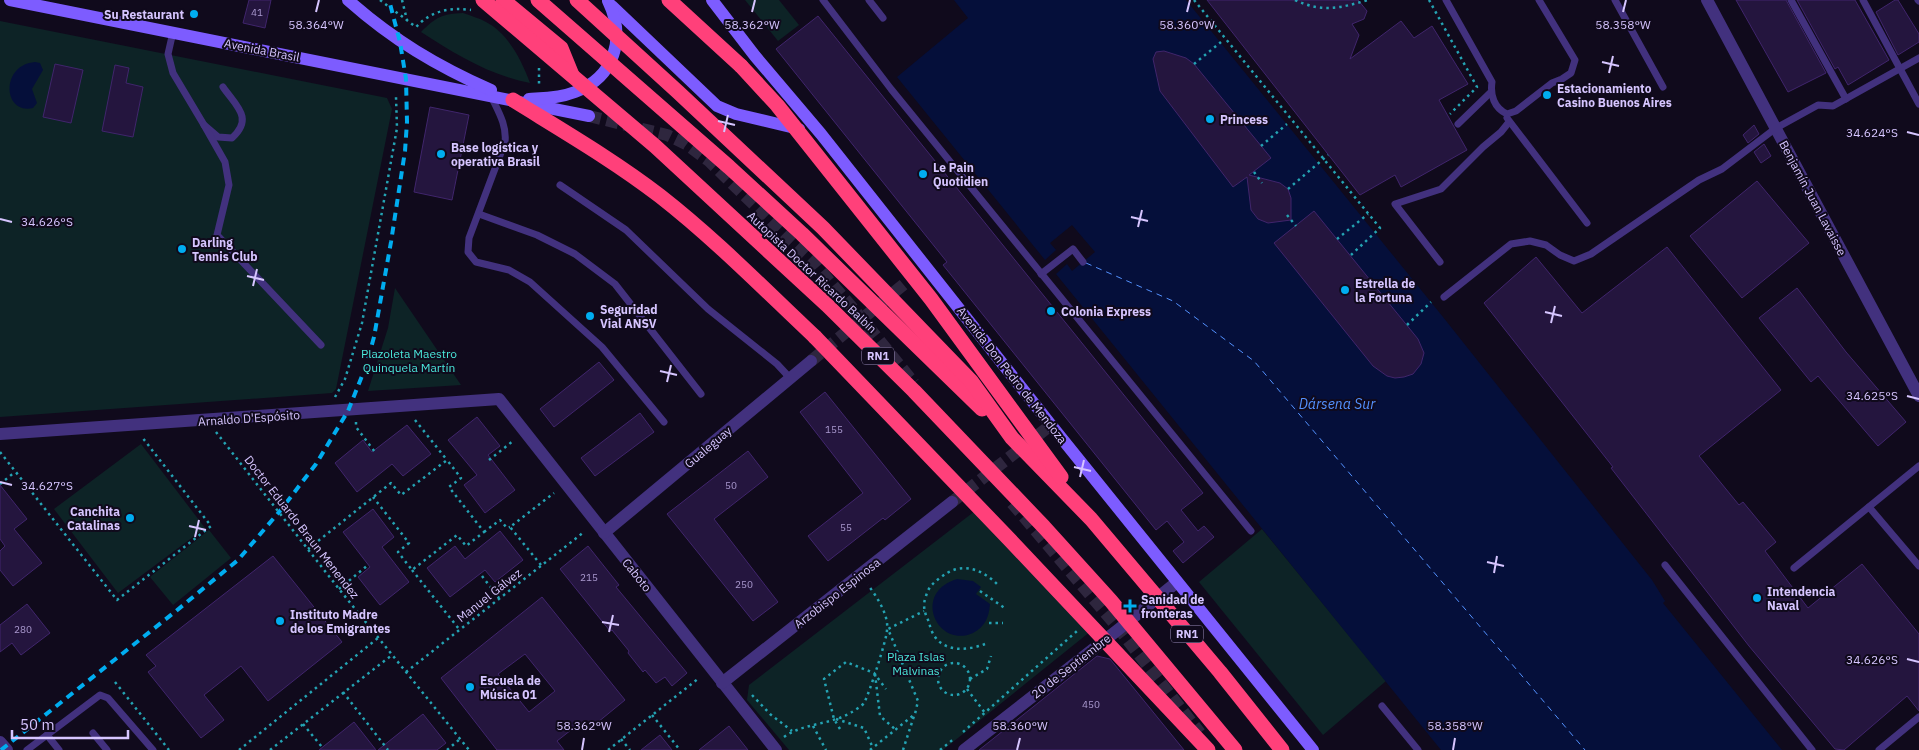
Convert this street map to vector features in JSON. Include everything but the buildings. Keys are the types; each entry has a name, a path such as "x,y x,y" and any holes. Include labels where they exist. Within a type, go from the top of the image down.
{"highway":[{"name":"Autopista Doctor Ricardo Balbín","path":"482,0 695,181 828,305 914,391 1044,527 1111,601 1235,750"},
{"path":"503,0 561,48 572,75"},
{"path":"538,0 678,121 795,227 1012,438"},
{"name":"RN1","path":"577,0 750,158 869,275 971,381 1012,438 1091,519 1220,672 1282,750"},
{"path":"669,0 680,6 777,105 931,299 1091,519"},
{"path":"513,100 602,155 660,196 727,254 815,337 1208,750"}],"main road":[{"name":"Avenida Brasil","path":"10,0 513,100"},
{"path":"348,0 372,22 400,42 461,77 513,100 589,116"},
{"name":"Avenida Don Pedro de Mendoza","path":"712,0 1313,750"},
{"path":"513,100 565,96 586,87 600,77 610,62 617,42 616,21 607,1"},
{"path":"607,1 721,109 820,134"}],"street":[{"name":"Benjamín Juan Lavaisse","path":"1707,0 1919,396"},
{"name":"Gualeguay","path":"604,533 811,361"},
{"name":"Arnaldo D'Espósito","path":"0,434 499,400"},
{"name":"Caboto","path":"499,400 722,684 775,748"},
{"name":"Arzobispo Espinosa","path":"722,684 952,502"},
{"name":"20 de Septiembre","path":"964,750 1177,582"},
{"path":"0,742 7,750"}],"lane":[{"path":"823,0 890,89 1251,531"},
{"path":"869,0 884,18"},
{"path":"1446,0 1492,82 1491,92 1493,101 1587,222"},
{"path":"1502,112 1507,114 1516,111 1552,83 1571,73 1576,60 1539,0"},
{"path":"1615,0 1662,87"},
{"path":"1792,0 1846,99"},
{"path":"1863,0 1919,104"},
{"path":"173,32 168,54 173,72 225,162 230,185 217,236 321,345"},
{"path":"1444,297 1511,244 1530,241 1546,244 1560,255 1574,261 1590,254 1699,180 1722,169 1776,128 1818,105 1833,106 1919,58"},
{"path":"204,125 218,138 232,138 240,131 243,115 223,87"},
{"path":"1458,124 1491,92"},
{"path":"491,96 503,122 506,133 505,142 469,238 468,252 476,262 509,270 530,282 602,347 664,422"},
{"path":"1440,262 1395,204 1441,189 1483,147 1501,132 1509,122"},
{"path":"560,185 626,230 708,309 777,364 790,378"},
{"path":"478,214 537,235 575,254 615,284 701,394"},
{"path":"1041,274 1073,249 1083,262"},
{"path":"1794,568 1919,466"},
{"path":"1869,507 1919,566"},
{"path":"1665,565 1812,750"},
{"path":"27,750 100,695 108,698 153,750"},
{"path":"1382,706 1418,750"},
{"path":"1879,750 1919,717"},
{"path":"93,733 107,750"},
{"path":"47,735 59,750"}],"path":[{"path":"380,0 416,27"},
{"path":"402,0 408,21"},
{"path":"1194,0 1380,228 1351,255"},
{"path":"1295,0 1318,8 1331,9 1368,0"},
{"path":"1429,0 1477,87 1450,114"},
{"path":"1194,64 1221,42"},
{"path":"328,412 345,379 362,323 397,128 396,96"},
{"path":"1261,146 1287,124"},
{"path":"1288,189 1328,155"},
{"path":"1254,172 1262,183"},
{"path":"1337,239 1368,214"},
{"path":"1287,215 1296,226"},
{"path":"1407,325 1431,302"},
{"path":"413,417 461,478 449,487 484,532"},
{"path":"356,421 356,426 375,452"},
{"name":"Doctor Eduardo Braun Menendez","path":"215,431 469,750"},
{"path":"0,452 117,600 211,526 140,435"},
{"path":"489,460 513,441"},
{"path":"308,549 391,483 401,495 447,460"},
{"path":"0,484 15,472"},
{"path":"510,527 554,493"},
{"path":"373,497 409,543 398,552 459,630"},
{"path":"412,570 457,535 466,546 500,520 507,528 510,527 541,565"},
{"name":"Manuel Gálvez","path":"406,672 584,532"},
{"path":"339,589 368,565"},
{"path":"985,644 972,649 960,649 946,645 935,637 924,611 925,597 932,585 947,572 960,568 974,569 988,575 998,585"},
{"path":"860,575 877,597 884,612 888,629 918,701 904,750"},
{"path":"482,576 499,598"},
{"path":"980,591 1006,609"},
{"path":"775,748 792,731 850,713 864,703 888,629 924,611"},
{"path":"989,623 1003,623"},
{"path":"940,750 986,713 1080,628"},
{"path":"239,750 379,638"},
{"path":"270,750 392,655"},
{"path":"970,679 987,669 991,656"},
{"path":"840,729 834,719 824,679 846,662 874,673 886,689"},
{"path":"948,664 958,664 967,669 970,679 967,688 958,694 948,693 940,686 939,681 941,671 948,664"},
{"path":"874,673 880,716 896,730"},
{"path":"608,750 699,678"},
{"path":"115,682 169,750"},
{"path":"967,688 986,713"},
{"path":"343,692 388,750"},
{"path":"834,719 864,728 871,749 915,714"},
{"path":"652,715 680,750"},
{"path":"303,724 322,747"},
{"path":"813,726 826,750"},
{"path":"447,750 460,739"},
{"path":"621,739 630,750"},
{"path":"882,741 885,745"}],"green space":[{"path":"745,0 779,0 799,25 778,41"},
{"path":"463,13 483,21 501,33 513,48 530,83 486,69 460,56 421,32 440,17"},
{"name":"Darling Tennis Club","path":"0,21 387,98 392,109 336,389 332,393 0,417"},
{"name":"Plazoleta Maestro Quinquela Martín","path":"395,288 461,385 368,391 388,328"},
{"name":"Canchita Catalinas","path":"141,444 205,528 118,593 54,509"},
{"name":"Plaza Islas Malvinas","path":"975,511 1091,631 943,750 789,750 747,700 749,685"},
{"path":"1262,529 1386,681 1323,735 1199,582"},
{"path":"209,530 231,558 173,605 150,577"}],"water":[{"name":"Dársena Sur","path":"954,0 1186,0 1443,317 1652,580 1665,601 1663,603 1782,750 1441,750 1056,274 1067,264 1072,271 1095,252 1072,225 1050,243 1056,250 1045,260 897,77 968,18"},
{"path":"35,62 40,63 43,70 32,89 37,103 33,108 23,108 16,104 11,97 11,80 16,71 24,65"},
{"path":"957,579 973,581 981,587 976,594 990,604 989,613 981,628 973,633 960,636 949,633 940,627 935,617 933,606 935,596 943,586"}],"ferry route":[{"path":"1086,263 1173,301 1254,361 1585,750"}],"tunnel":[{"path":"589,116 667,135 686,144 709,161 813,262 914,383"},
{"path":"811,361 926,266"},
{"path":"952,502 1051,425"},
{"path":"1012,503 1119,629 1200,733"}],"railway":[{"path":"1,750 238,560 280,511 316,464 348,411 366,366 374,337 405,151 407,122 406,79 400,42 389,0"}],"place":[{"name":"Su Restaurant","path":"194,14"},
{"name":"Estacionamiento Casino Buenos Aires","path":"1547,95"},
{"name":"Princess","path":"1210,119"},
{"name":"Base logística y operativa Brasil","path":"441,154"},
{"name":"Le Pain Quotidien","path":"923,174"},
{"name":"Darling Tennis Club","path":"182,249"},
{"name":"Estrella de la Fortuna","path":"1345,290"},
{"name":"Colonia Express","path":"1051,311"},
{"name":"Seguridad Vial ANSV","path":"590,316"},
{"name":"Canchita Catalinas","path":"130,518"},
{"name":"Intendencia Naval","path":"1757,598"},
{"name":"Sanidad de fronteras","path":"1130,606"},
{"name":"Instituto Madre de los Emigrantes","path":"280,621"},
{"name":"Escuela de Música 01","path":"470,687"}]}
